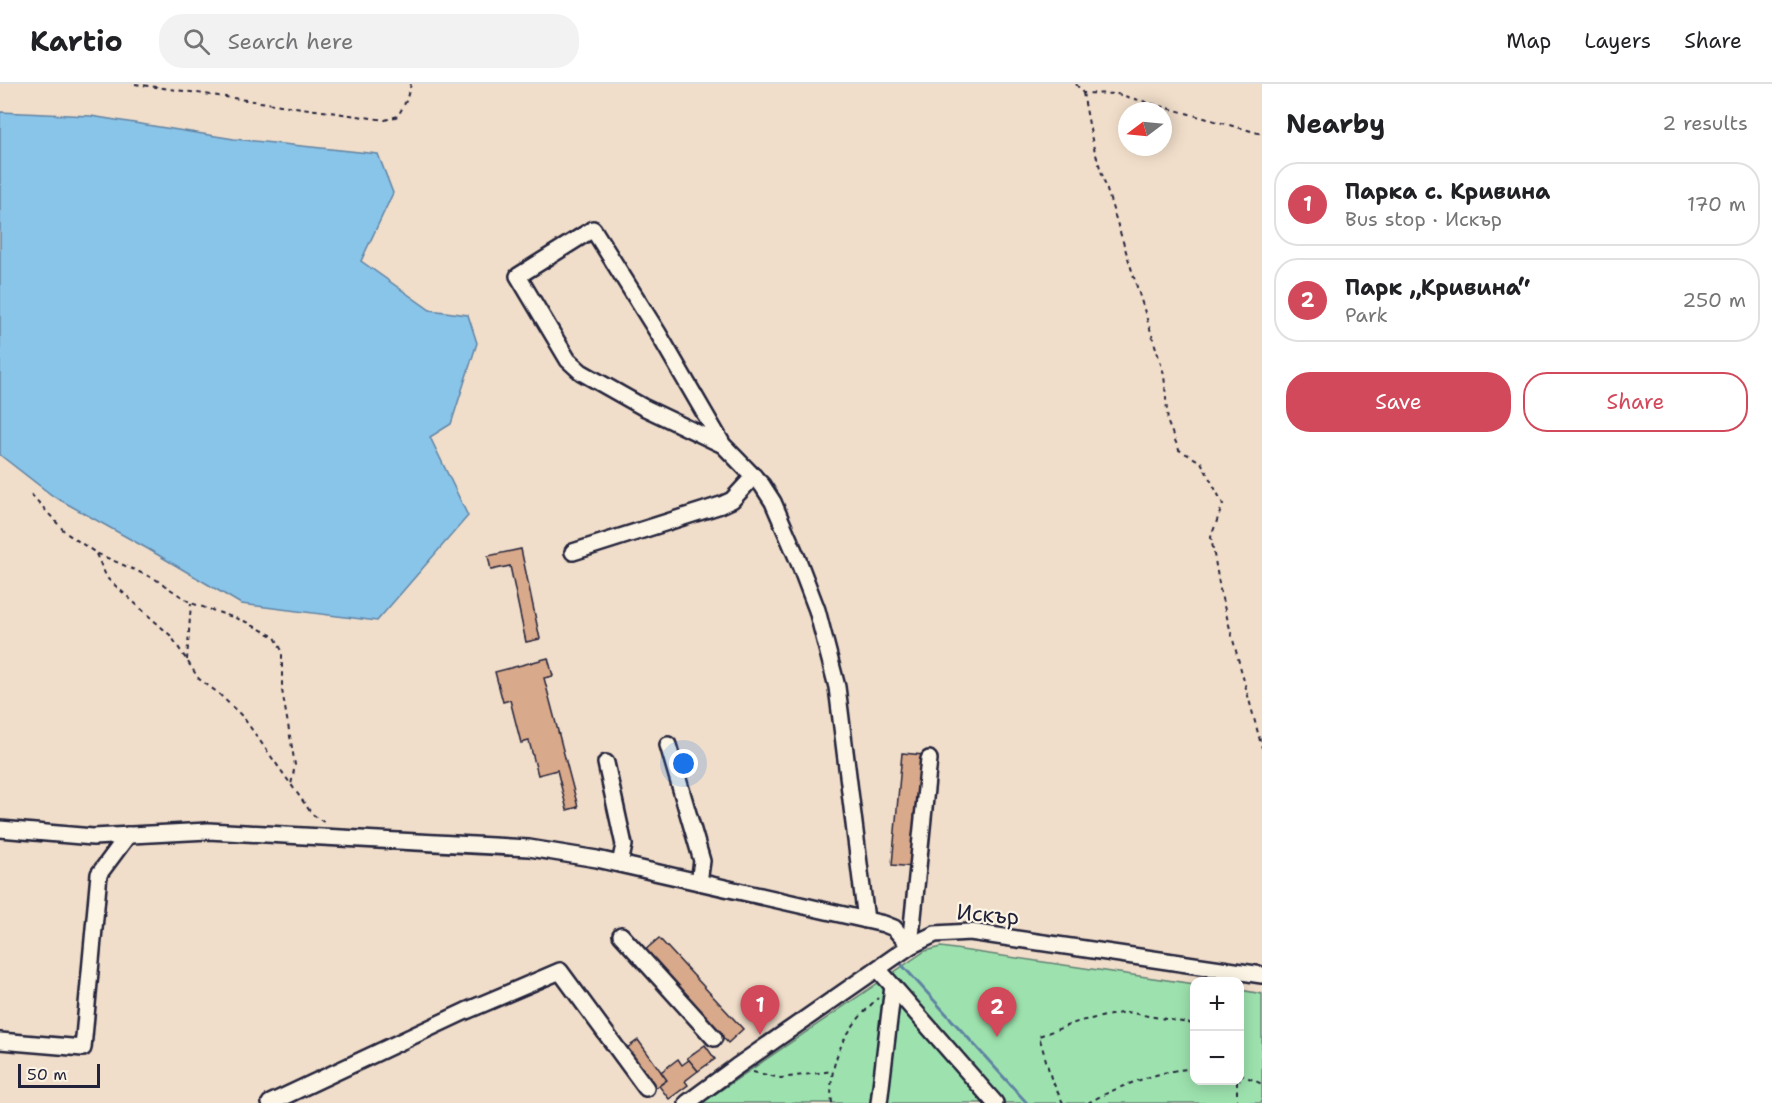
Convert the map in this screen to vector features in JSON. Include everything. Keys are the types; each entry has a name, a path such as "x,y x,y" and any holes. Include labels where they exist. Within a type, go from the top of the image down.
{"street":[{"path":"723,445 643,407 581,372 568,360 518,276 593,229 658,333 723,445 754,476 774,502 809,590 827,645 837,687 866,920"},
{"path":"573,552 721,505 732,500 754,476"},
{"path":"668,745 702,861 699,882"},
{"path":"910,946 929,759"},
{"path":"606,763 624,845 620,864"},
{"path":"0,829 93,837 208,831 529,848 620,864 866,920 894,928 910,946"},
{"path":"0,1041 83,1048 99,874 128,835"},
{"name":"Искър","path":"692,1101 736,1067 910,946 935,934 970,932 1262,975"},
{"path":"621,935 714,1038"},
{"path":"878,969 995,1103"},
{"path":"270,1103 466,1011 560,971 646,1088"},
{"path":"879,1103 892,986"}],"path":[{"path":"135,84 385,120 398,116 411,84"},
{"path":"1076,84 1083,93 1093,145 1164,374 1168,423 1179,450 1201,462 1223,504 1211,537 1221,595 1262,748"},
{"path":"1083,93 1117,94 1262,134"},
{"path":"31,494 66,533 96,553 155,579 191,603 244,621 275,637 282,651 282,690 295,765 291,785"},
{"path":"96,553 107,578 171,636 199,678 243,717 312,814 344,838"},
{"path":"187,660 191,603"},
{"path":"832,1103 830,1084 840,1044 866,1009 892,986"},
{"path":"1063,1103 1052,1078 1040,1036 1080,1021 1126,1012 1190,1023"},
{"path":"736,1067 781,1078 833,1071"},
{"path":"1088,1103 1128,1084 1182,1068 1190,1068"},
{"path":"1244,1076 1262,1084"},
{"path":"1237,1085 1237,1103"}],"green space":[{"path":"941,947 1190,983 1190,1085 1244,1085 1244,991 1262,994 1262,1103 702,1103 925,951"}],"water":[{"path":"0,112 91,116 234,139 378,154 393,193 361,261 430,310 468,315 477,343 451,424 430,437 468,516 377,621 241,604 53,496 0,455"}],"building":[{"path":"521,549 540,639 526,642 510,566 491,570 488,556"},
{"path":"548,658 553,676 544,678 578,807 567,810 557,770 538,775 529,741 521,743 510,700 503,702 495,672"},
{"path":"902,753 924,755 914,867 892,865"},
{"path":"659,938 743,1029 728,1043 644,951"},
{"path":"638,1040 667,1080 652,1090 623,1051"},
{"path":"705,1045 715,1059 698,1071 687,1058"},
{"path":"678,1059 682,1065 689,1060 698,1071 685,1081 688,1085 669,1099 659,1086 667,1080 661,1072"}],"waterway":[{"path":"902,965 1027,1103"}],"place":[{"name":"Парка с. Кривина","path":"760,1035"},
{"name":"Парк „Кривина“","path":"997,1037"}]}
